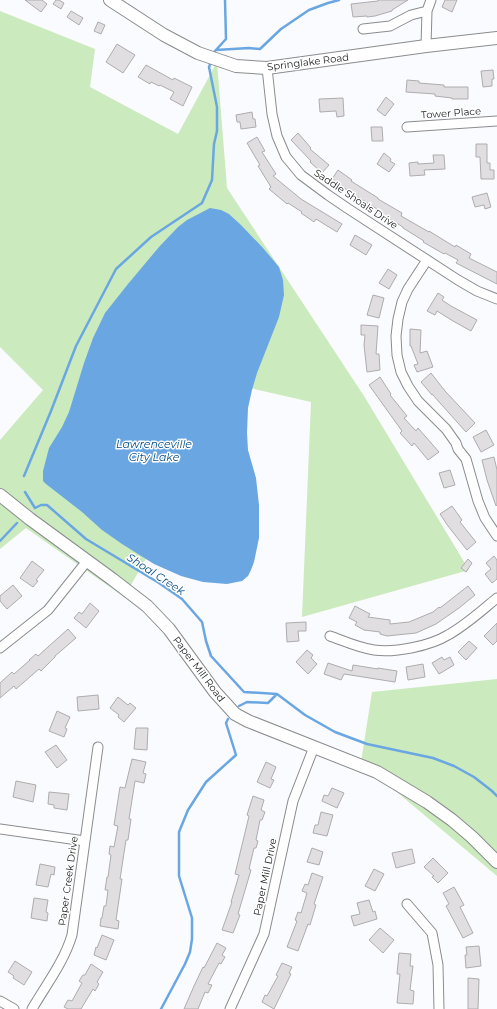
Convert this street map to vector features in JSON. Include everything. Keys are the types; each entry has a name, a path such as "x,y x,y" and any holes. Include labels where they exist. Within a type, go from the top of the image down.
{"street":[{"name":"Springlake Road","path":"110,0 164,35 198,53 236,66 267,68 426,46 497,38"},
{"path":"426,46 427,11 431,0"},
{"path":"363,29 390,26 412,15 427,11"},
{"name":"Saddle Shoals Drive","path":"267,68 272,114 277,136 286,157 301,175 328,195 477,292 497,299"},
{"name":"Tower Place","path":"407,127 497,121"},
{"path":"427,260 402,302 396,336 397,355 408,386 418,401 446,429 466,459 478,501 485,518 497,536"},
{"name":"Paper Mill Road","path":"0,496 147,606 169,629 215,692 235,714 248,721 377,772 427,802 452,820 472,837 497,862"},
{"path":"0,648 48,610 87,561"},
{"path":"330,636 375,650 400,650 425,645 447,636 497,598"},
{"name":"Paper Creek Drive","path":"32,1009 68,948 72,935 98,747"},
{"name":"Paper Mill Drive","path":"230,1009 264,934 293,801 314,747"},
{"path":"0,828 85,841"},
{"path":"407,904 432,933 438,965 439,1009"},
{"path":"0,1001 14,1009"}],"green space":[{"path":"0,11 95,49 90,87 178,134 217,62 227,188 364,396 469,570 302,617 311,402 172,370 147,557 124,597 26,528 0,549 0,440 43,390 0,347"},
{"path":"497,679 497,876 361,762 372,692"}],"water":[{"name":"Lawrenceville City Lake","path":"210,208 221,210 229,214 263,248 279,267 283,280 284,295 279,317 257,373 248,408 248,450 256,478 259,505 259,538 254,562 248,576 242,581 227,584 203,582 181,576 154,564 102,530 43,481 43,471 49,448 69,412 93,338 105,313 159,247 178,227 187,220"}],"building":[{"path":"25,0 42,0 47,4 41,12"},
{"path":"56,0 64,3 61,9 53,4"},
{"path":"378,0 408,0 392,11 375,16 353,17 351,4"},
{"path":"445,0 457,0 452,12 442,7"},
{"path":"71,11 83,18 79,25 67,17"},
{"path":"98,22 105,25 101,34 94,31"},
{"path":"117,44 135,55 123,73 106,62"},
{"path":"146,65 173,80 174,78 192,87 183,106 170,99 174,92 151,82 150,84 138,77"},
{"path":"493,70 494,79 492,79 492,86 483,87 481,71"},
{"path":"407,80 419,81 419,83 444,85 444,87 468,87 468,99 452,99 435,96 435,94 406,92"},
{"path":"386,97 394,104 385,116 377,110"},
{"path":"343,98 344,116 337,117 336,111 320,112 319,99"},
{"path":"252,112 256,127 241,129 240,122 237,122 236,115"},
{"path":"371,127 382,127 383,141 372,141"},
{"path":"298,133 311,148 310,149 329,165 322,173 310,162 311,161 291,140"},
{"path":"257,137 265,151 262,152 276,174 273,176 301,199 342,224 337,232 316,219 314,222 301,213 302,212 288,203 287,204 269,189 271,187 258,166 260,165 247,143"},
{"path":"476,144 487,144 487,163 490,163 490,170 494,170 494,179 481,179 480,157 476,157"},
{"path":"384,153 391,159 390,161 395,164 389,172 377,164"},
{"path":"433,155 444,155 445,169 424,170 425,175 410,176 409,163 434,163"},
{"path":"338,170 352,180 351,181 402,213 401,216 455,247 456,245 471,254 469,258 497,272 497,284 456,263 458,260 423,242 424,241 403,227 376,211 377,209 332,179"},
{"path":"487,193 491,207 485,209 484,205 475,207 472,197"},
{"path":"355,235 372,245 366,255 350,245"},
{"path":"388,269 397,275 389,289 379,283"},
{"path":"438,293 444,297 442,300 477,320 471,331 437,311 435,315 427,311"},
{"path":"373,295 384,298 379,318 367,315"},
{"path":"361,325 378,326 376,354 379,354 380,370 367,372 364,345 365,335 361,335"},
{"path":"410,329 421,330 420,353 427,351 433,367 417,372 414,365 418,364 410,346"},
{"path":"431,373 445,391 475,423 466,432 421,382"},
{"path":"380,377 391,394 390,395 407,416 404,418 416,431 418,428 439,452 428,460 414,443 412,446 400,433 402,431 369,385"},
{"path":"486,430 494,445 481,452 473,437"},
{"path":"494,457 497,470 496,506 482,460"},
{"path":"450,470 455,485 444,488 439,473"},
{"path":"452,506 462,520 460,522 476,542 467,550 440,514"},
{"path":"494,556 497,560 497,579 492,583 485,574 491,569 486,563"},
{"path":"468,559 472,563 466,572 461,568"},
{"path":"32,561 44,570 36,580 38,581 33,587 20,578"},
{"path":"13,585 22,596 7,609 0,601 0,596"},
{"path":"468,586 475,595 436,624 416,633 387,636 380,634 380,632 364,630 355,625 357,622 349,618 355,606 370,614 368,617 390,620 390,624 409,622 433,612 439,607 440,608"},
{"path":"90,603 99,611 86,628 74,618 79,612 82,614"},
{"path":"306,622 306,631 298,631 299,641 287,642 286,623"},
{"path":"497,623 497,641 493,645 484,636"},
{"path":"68,629 76,638 55,656 41,671 39,669 16,689 14,686 0,698 0,683 12,672 14,674 36,654 38,656"},
{"path":"469,641 477,648 466,660 458,652"},
{"path":"307,650 313,655 311,658 317,664 308,674 296,662"},
{"path":"442,657 444,660 450,657 454,665 439,674 432,663"},
{"path":"328,663 352,671 353,665 397,671 395,682 344,674 341,680 324,674"},
{"path":"423,664 425,677 408,680 406,667"},
{"path":"98,695 99,709 78,711 77,697"},
{"path":"118,697 128,705 130,703 136,708 124,722 118,717 119,715 110,708"},
{"path":"57,711 70,717 65,728 67,729 64,737 49,731"},
{"path":"136,728 148,728 147,750 134,749"},
{"path":"56,745 67,760 57,768 45,752"},
{"path":"132,759 146,762 143,773 146,774 144,783 135,781 129,819 131,819 128,840 126,840 120,879 122,879 116,920 119,921 118,929 100,926 104,906 106,906 108,890 105,890 111,855 109,854 110,846 114,847 118,826 114,825 120,787 125,788"},
{"path":"266,762 276,767 271,779 274,780 270,788 257,782"},
{"path":"16,781 36,785 33,802 13,797"},
{"path":"332,788 344,793 337,808 322,801 324,795 328,796"},
{"path":"49,792 69,794 67,810 54,808 54,805 48,804"},
{"path":"253,796 264,800 261,810 265,812 262,820 260,820 256,840 258,841 256,848 254,848 249,869 251,870 238,914 240,915 233,933 222,930 232,902 239,875 235,874 249,816 247,815"},
{"path":"321,812 333,815 327,836 313,833 315,825 318,825"},
{"path":"312,848 323,852 319,865 307,862"},
{"path":"412,849 415,863 396,868 392,853"},
{"path":"433,858 448,873 438,883 432,877 434,876 424,867"},
{"path":"40,864 55,867 54,875 51,874 48,887 36,885"},
{"path":"374,869 384,874 375,891 365,886"},
{"path":"312,873 323,877 314,904 316,905 310,925 308,924 298,951 287,947 297,921 295,920 298,912 301,913 307,893 302,891 305,884 308,885"},
{"path":"454,887 464,905 460,907 473,933 463,938 446,906 449,904 443,893"},
{"path":"34,898 48,900 46,912 48,913 47,921 31,918"},
{"path":"369,900 373,912 375,911 377,919 354,926 351,916 360,914 357,903"},
{"path":"380,928 394,940 383,953 369,940"},
{"path":"102,935 114,940 106,960 94,955"},
{"path":"217,943 226,948 222,955 225,957 221,964 219,963 208,984 212,985 208,993 205,992 198,1009 184,1009 203,967 204,968"},
{"path":"479,946 481,966 466,968 466,947"},
{"path":"399,953 411,954 410,966 413,966 410,990 414,991 413,1004 397,1003 400,974 397,974"},
{"path":"15,961 32,972 24,985 13,978 14,976 8,972"},
{"path":"282,963 292,967 289,973 291,974 274,1009 262,1002 278,976 276,975"},
{"path":"91,964 103,972 97,982 99,984 95,991 93,989 81,1009 68,1009 64,1007 68,1000 72,1001 82,983 79,981 83,975 85,975"},
{"path":"468,978 479,979 478,1009 468,1009"}],"waterway":[{"path":"215,51 226,39 225,0"},
{"path":"216,50 249,48 260,49 281,29 309,10 339,0"},
{"path":"24,476 76,346 116,269 151,237 202,203 212,180 214,144 217,131 217,107 209,67 211,62"},
{"name":"Shoal Creek","path":"25,492 35,508 41,505 47,505 86,539 159,583 182,599 202,622 211,656 244,692 277,694 305,715 335,732 367,744 433,758 454,766 474,777 497,796"},
{"name":"Shoal Creek","path":"0,541 17,523"},
{"path":"239,706 247,702 268,703 277,694"},
{"path":"161,1009 185,964 190,952 192,939 192,918 179,876 179,832 188,810 206,782 236,755 226,723 228,719"}]}
